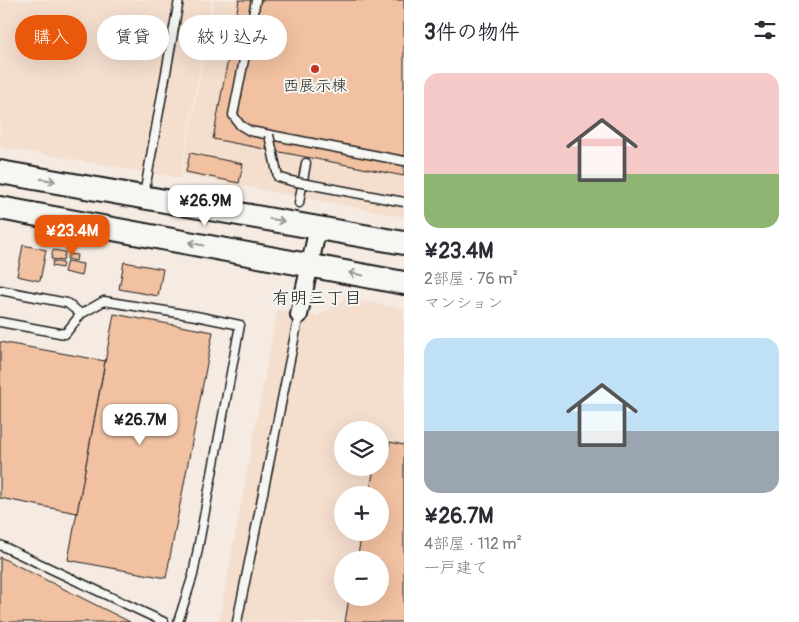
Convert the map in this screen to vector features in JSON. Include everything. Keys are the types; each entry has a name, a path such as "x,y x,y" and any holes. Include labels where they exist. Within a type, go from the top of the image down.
{"main road":[{"path":"0,172 404,243"},
{"path":"0,208 404,283"}],"street":[{"path":"299,315 318,227"}],"lane":[{"path":"143,197 179,0"},
{"path":"256,0 233,115 245,129 404,161"},
{"path":"269,135 278,177 404,202"},
{"path":"299,204 306,163"},
{"path":"0,290 67,303 82,314"},
{"path":"0,322 65,334 82,314 104,301 240,325 193,576 178,622"},
{"path":"237,622 299,315"},
{"path":"0,544 164,622"}],"shaded area":[{"path":"0,0 212,0 209,15 179,15 179,60 201,60 180,178 0,147"},
{"name":"西展示棟","path":"214,0 404,0 404,217 184,175 182,172 203,60 287,60 287,15 211,15"},
{"path":"346,298 404,309 404,622 219,622 277,310 318,316"}],"building":[{"name":"西展示棟","path":"239,0 404,0 404,176 213,139 228,60 287,60 287,15 236,15"},
{"path":"190,153 243,164 239,183 186,172"},
{"path":"23,245 46,250 40,281 17,276"},
{"path":"53,250 65,252 63,261 51,259"},
{"path":"69,254 77,255 76,261 67,259"},
{"path":"53,261 63,263 62,268 52,266"},
{"path":"67,261 83,264 81,276 64,272"},
{"path":"124,262 163,269 158,296 119,289"},
{"path":"114,314 213,332 166,578 68,560"},
{"path":"0,342 105,361 77,513 0,498"},
{"path":"390,442 404,445 404,622 345,622 348,606 389,606 389,551 359,551 360,541 389,541 389,486 371,486 373,476 389,476"},
{"path":"0,557 130,622 0,622"}],"place":[{"name":"西展示棟","path":"315,69"}],"district":[{"name":"有明三丁目","path":"317,298"}]}
